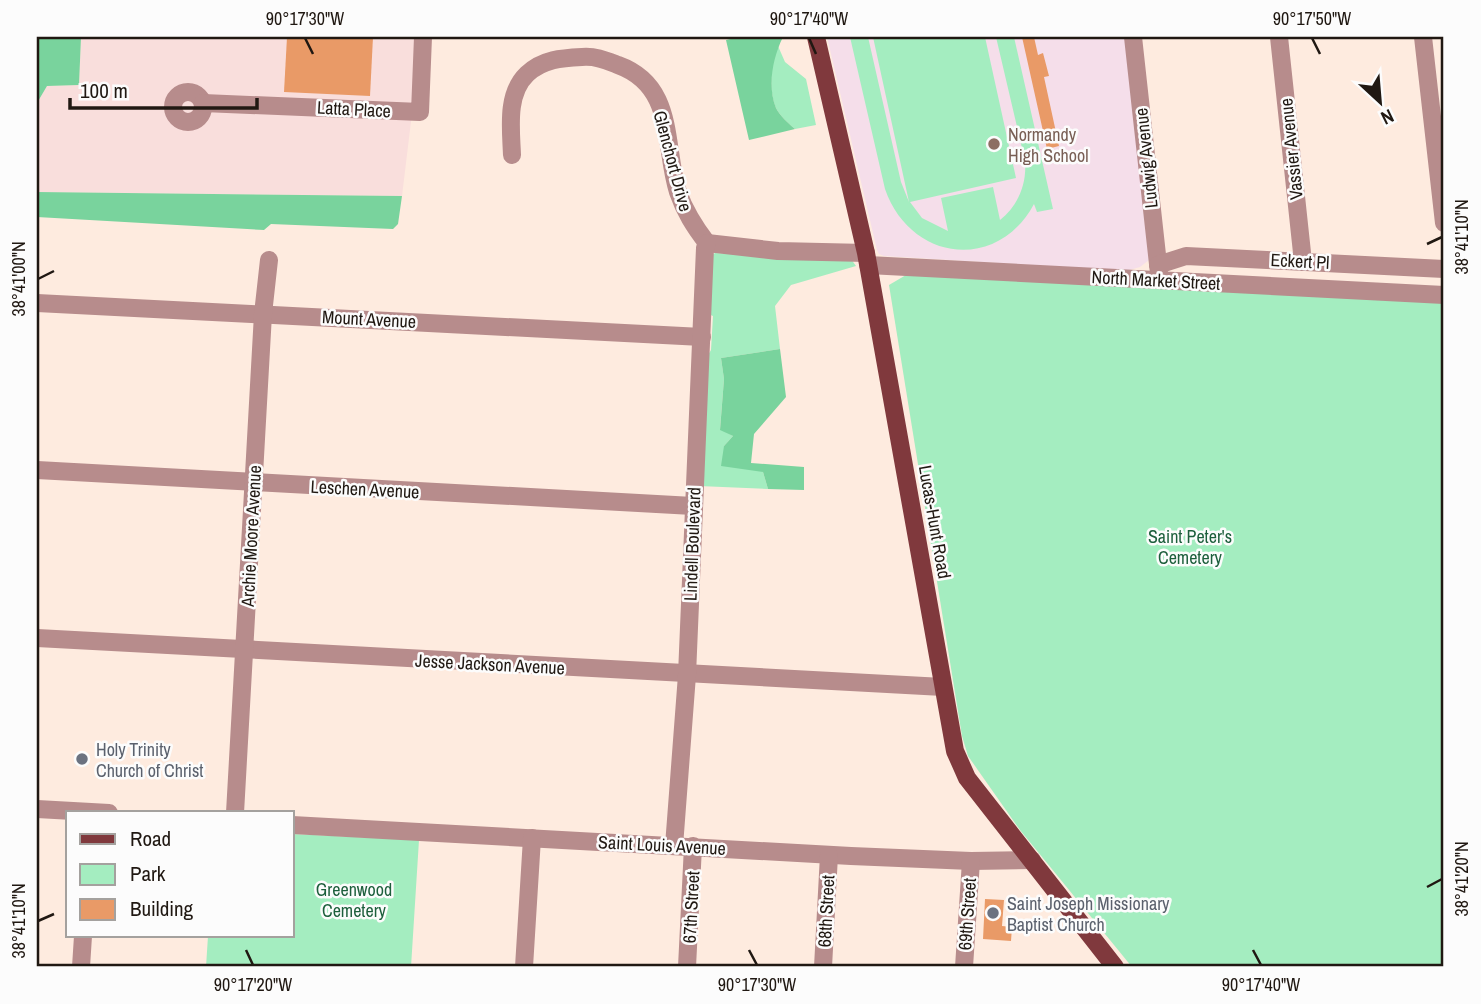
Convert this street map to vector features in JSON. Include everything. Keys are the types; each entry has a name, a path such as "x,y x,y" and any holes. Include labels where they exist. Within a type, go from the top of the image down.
{"main road":[{"name":"Lucas-Hunt Road","path":"816,37 867,259 951,737 961,767 1115,967"}],"street":[{"name":"Latta Place","path":"203,103 420,113 423,37"},
{"name":"Ludwig Avenue","path":"1133,37 1159,272"},
{"name":"Vassier Avenue","path":"1279,37 1303,261"},
{"path":"1423,37 1444,223"},
{"name":"Glenchort Drive","path":"512,155 512,106 516,89 526,75 542,63 562,58 596,56 625,67 637,73 653,90 668,134 671,167 678,192 688,219 707,243"},
{"name":"North Market Street","path":"707,243 867,259 1159,272 1444,295"},
{"name":"Lindell Boulevard","path":"674,846 687,675 707,243"},
{"name":"Eckert Pl","path":"1159,272 1186,256 1444,269"},
{"name":"Archie Moore Avenue","path":"235,811 263,314 269,260"},
{"name":"Mount Avenue","path":"37,303 702,337"},
{"name":"Leschen Avenue","path":"37,470 693,506"},
{"name":"Jesse Jackson Avenue","path":"37,638 943,687"},
{"path":"37,809 67,811"},
{"name":"Saint Louis Avenue","path":"294,825 829,855 971,861 1032,860"},
{"path":"523,967 532,838"},
{"name":"67th Street","path":"687,967 693,846"},
{"name":"68th Street","path":"823,967 829,855"},
{"name":"69th Street","path":"964,967 971,861"},
{"path":"81,967 82,937"}],"shaded area":[{"path":"81,37 416,37 413,105 402,196 37,192 37,103 47,86 79,85"},
{"name":"Normandy High School","path":"827,37 1125,37 1149,260 1140,267 1126,271 879,254"}],"green space":[{"path":"37,37 81,37 79,85 47,86 37,103"},
{"path":"740,37 783,37 774,62 773,99 778,111 795,129 749,140 726,40"},
{"path":"850,37 868,37 901,182 909,202 873,37 985,37 1016,178 910,202 922,218 948,231 941,198 993,187 1000,220 1012,208 1023,186 1025,161 996,37 1014,37 1053,209 1037,212 1034,204 1018,226 999,241 977,249 955,249 933,244 914,231 897,213 885,189"},
{"path":"778,46 785,62 806,79 816,125 795,129 776,108 771,77"},
{"path":"37,192 402,196 398,224 393,229 271,224 264,230 37,217"},
{"path":"715,253 851,259 856,266 791,285 775,306 780,349 721,358 724,379 720,429 733,436 724,446 763,472 768,489 699,486 704,362 711,350 713,316 708,314 711,256"},
{"name":"Saint Peter's Cemetery","path":"906,275 1444,303 1444,967 1132,967 1020,830 968,756 962,736 889,285"},
{"path":"780,349 786,397 754,434 751,463 804,467 804,490 768,489 763,472 721,466 724,446 733,436 720,430 724,379 721,358"},
{"name":"Greenwood Cemetery","path":"294,834 419,840 411,967 206,967 208,937 294,937"}],"building":[{"path":"287,37 373,37 370,96 284,92"},
{"path":"1022,37 1034,37 1038,55 1043,53 1049,76 1044,77 1059,146 1047,149"},
{"name":"Saint Joseph Missionary Baptist Church","path":"985,899 1004,900 1002,926 1012,927 1011,941 983,939"}],"place":[{"name":"Normandy High School","path":"994,144"},
{"name":"Holy Trinity Church of Christ","path":"82,759"},
{"name":"Saint Joseph Missionary Baptist Church","path":"993,913"}]}
